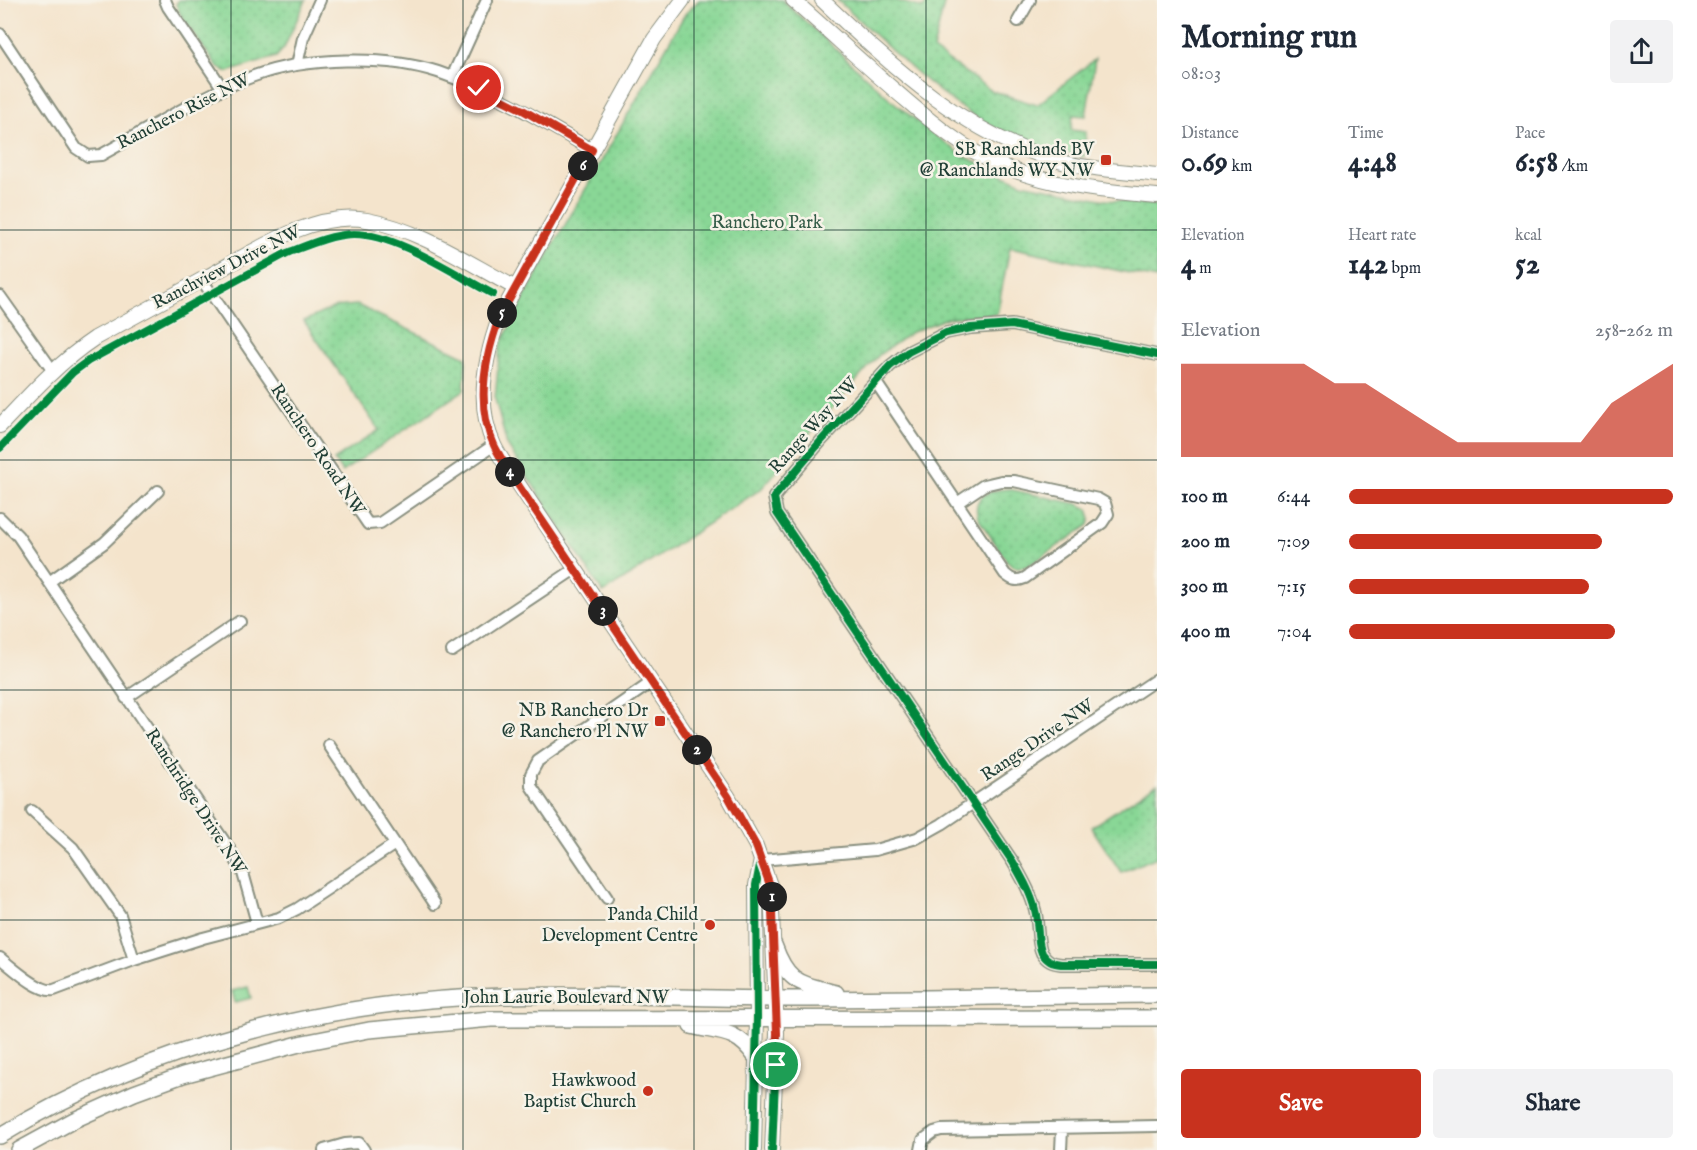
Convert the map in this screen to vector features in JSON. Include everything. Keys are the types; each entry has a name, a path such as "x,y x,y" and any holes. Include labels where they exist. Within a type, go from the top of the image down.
{"main road":[{"path":"774,945 780,962 795,980 854,998"},
{"name":"John Laurie Boulevard NW","path":"0,1136 64,1101 124,1073 196,1048 254,1031 321,1016 441,999 504,996 774,999 1157,996"},
{"name":"John Laurie Boulevard NW","path":"19,1150 74,1120 134,1093 183,1075 314,1041 369,1030 491,1019 1157,1018"},
{"path":"681,1020 692,1027 724,1032 741,1040 755,1056"}],"street":[{"path":"165,0 223,89"},
{"path":"297,65 303,38 320,0"},
{"path":"452,78 488,0"},
{"path":"682,0 654,39 500,316 486,359 484,384 486,410 494,445 733,804 750,833 761,860 771,888 774,945 774,999 777,1033 772,1150"},
{"path":"793,0 930,120 957,141 995,162 1028,175 1085,189 1157,196"},
{"path":"822,0 911,80 970,121 1007,142 1067,163 1157,175"},
{"path":"1018,21 1030,0"},
{"name":"Ranchero Rise NW","path":"0,34 76,148 88,156 101,154 223,89 255,75 321,61 375,62 423,68 479,88 592,150"},
{"name":"Ranchview Drive NW","path":"0,426 52,371 95,338 289,234 311,225 353,219 366,220 403,230 516,288"},
{"name":"Ranchero Road NW","path":"202,280 368,524 380,523 494,445"},
{"path":"0,296 52,371"},
{"name":"Range Way NW","path":"1157,355 1011,325 946,333 908,352 875,381 777,490 774,497 777,513 1023,880 1036,912 1040,947 1047,960 1061,964 1157,964"},
{"path":"875,381 1005,574 1010,579 1019,581 1102,523 1108,514 1105,503 1098,499 1014,481 991,483 957,502"},
{"path":"49,582 104,543 158,491"},
{"name":"Ranchridge Drive NW","path":"0,518 18,536 232,853 243,873 257,923"},
{"path":"452,651 575,569"},
{"path":"126,698 240,621"},
{"name":"Range Drive NW","path":"761,860 875,850 917,838 1157,679"},
{"path":"607,898 531,786 531,774 538,761 652,682"},
{"path":"329,745 435,904"},
{"path":"32,811 73,848 120,915 134,960"},
{"path":"0,958 30,981 48,991 134,960 279,918 297,909 395,844"},
{"path":"754,1150 757,1018 756,885 761,860"},
{"path":"921,1150 923,1140 941,1130 1157,1126"},
{"path":"1061,1150 1062,1129"},
{"path":"324,1150 359,1143 364,1150"}],"green space":[{"path":"179,0 306,0 284,48 276,57 228,72 218,68 181,16 176,4"},
{"name":"Ranchero Park","path":"699,0 782,0 890,99 933,134 964,156 1022,183 1106,200 1157,205 1157,279 1010,247 997,314 947,318 912,332 879,355 761,489 603,593 507,445 495,399 500,346 527,292 685,14"},
{"path":"837,0 894,0 923,8 930,0 945,0 933,50 992,91 1037,105 1095,59 1086,116 1073,115 1071,130 1086,132 1084,157 1031,144 979,119 915,72"},
{"path":"357,305 466,357 464,390 342,472 334,460 379,430 304,321 335,307"},
{"path":"1008,489 1078,504 1088,509 1091,518 1089,525 1028,566 1015,567 1007,561 978,518 977,510 977,504 984,495"},
{"path":"1157,784 1157,857 1121,872 1091,827"},
{"path":"248,987 251,998 235,1002 232,991"}],"cycle path":[{"path":"0,448 73,372 88,361 287,253 319,241 353,234 387,240 425,256 493,294"},
{"path":"516,288 498,325 486,363 484,402 493,443 510,473 728,796 756,846 771,888 777,1033 772,1150"},
{"path":"1157,355 1012,325 971,328 946,333 908,352 890,366 821,441 774,497 777,513 1013,862 1033,904 1039,943 1044,956 1050,961 1061,964 1157,964"},
{"path":"754,1150 757,1018 756,885 761,860"}],"place":[{"name":"SB Ranchlands BV @ Ranchlands WY NW","path":"1106,160"},
{"name":"NB Ranchero Dr @ Ranchero Pl NW","path":"660,721"},
{"name":"Panda Child Development Centre","path":"710,925"},
{"name":"Hawkwood Baptist Church","path":"648,1091"}],"route":[{"path":"479,88 592,150 500,316 489,345 484,384 490,433 508,470 728,796 756,846 771,888 777,1033 776,1065"}]}
